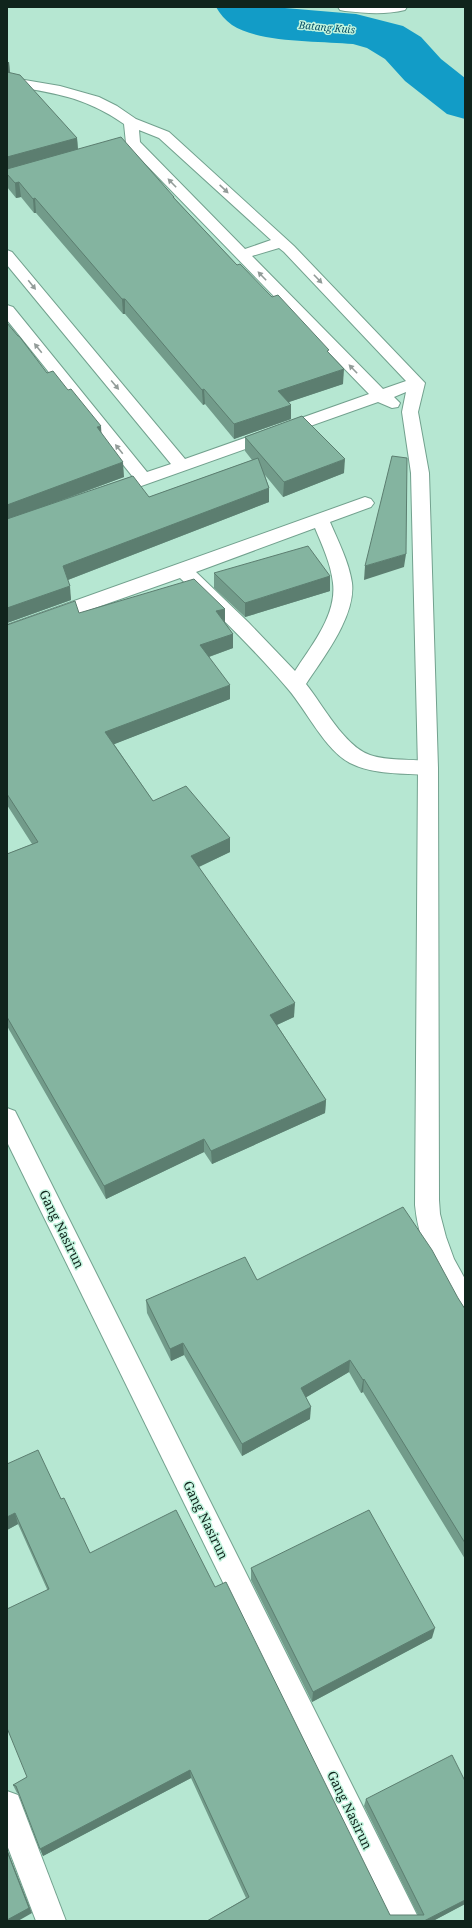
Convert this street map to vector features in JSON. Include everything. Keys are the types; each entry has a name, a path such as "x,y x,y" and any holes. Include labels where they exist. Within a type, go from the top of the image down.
{"street":[{"path":"345,7 378,10 400,7"},
{"path":"7,81 60,90 94,100 112,109 131,122 164,135 281,242 417,383"},
{"path":"126,145 131,122"},
{"path":"126,145 164,135"},
{"path":"126,145 241,255 381,397 410,412"},
{"path":"241,255 281,242"},
{"path":"7,255 39,321 144,479"},
{"path":"7,310 39,321 181,465"},
{"path":"93,497 181,465 381,397 417,383"},
{"path":"417,383 410,412 420,473 428,768 426,1169 428,1213 435,1243 449,1277 465,1302"},
{"path":"7,632 183,570 365,503"},
{"path":"296,685 340,613 344,588 339,569 320,520"},
{"path":"183,570 216,601 296,685 339,741 356,756 375,763 428,768"},
{"name":"Gang Nasirun","path":"7,1118 405,1921"},
{"path":"7,1806 51,1921"}],"building":[{"path":"7,72 20,75 77,138 7,157"},
{"path":"121,137 173,197 237,265 240,264 272,297 278,295 329,350 327,351 344,369 278,391 291,405 234,424 204,389 202,390 125,299 122,299 35,198 33,199 19,182 15,183 7,174 7,169"},
{"path":"7,323 19,336 47,373 53,371 68,390 71,389 101,426 97,427 123,462 7,505"},
{"path":"302,416 345,459 284,482 245,437"},
{"path":"392,456 407,458 406,554 365,566"},
{"path":"258,458 269,488 63,566 70,586 7,608 7,519 133,476 149,497"},
{"path":"308,546 330,576 245,603 214,573"},
{"path":"194,579 225,609 216,611 233,634 200,645 230,685 105,732 153,801 186,786 230,838 191,856 295,1003 270,1015 326,1100 211,1151 204,1139 104,1186 7,1017 7,854 38,842 7,794 7,625 75,601 79,613"},
{"path":"403,1207 432,1250 465,1309 465,1543 364,1379 363,1380 350,1360 301,1388 311,1407 242,1444 183,1343 170,1349 146,1300 245,1257 257,1280"},
{"path":"38,1450 61,1499 64,1498 90,1553 176,1510 215,1587 226,1582 390,1915 424,1915 366,1799 452,1755 465,1781 465,1900 424,1921 207,1921 249,1897 190,1770 40,1849 16,1786 13,1785 27,1777 7,1728 7,1609 49,1589 15,1513 7,1517 7,1464"},
{"path":"369,1510 435,1628 313,1692 251,1568"},
{"path":"7,1851 29,1908 7,1920"}],"waterway":[{"name":"Batang Kuis","path":"240,7 250,15 266,22 356,29 385,37 403,48 423,70 465,103"}]}
